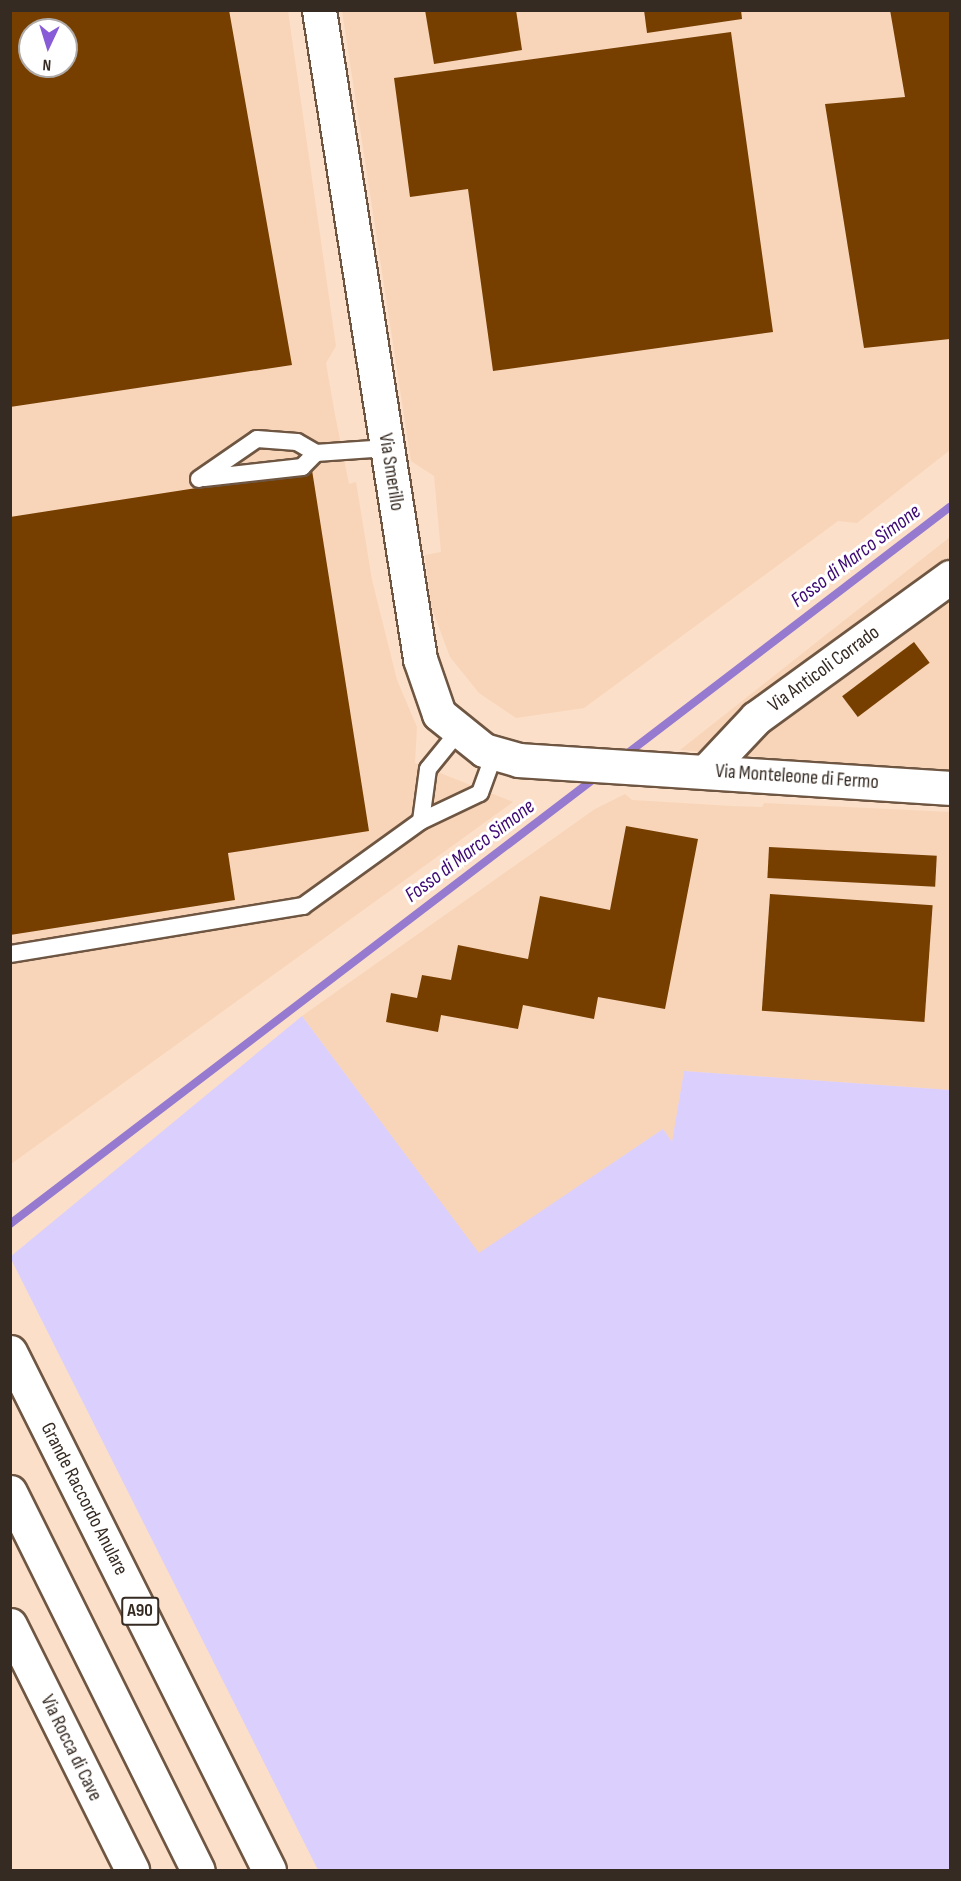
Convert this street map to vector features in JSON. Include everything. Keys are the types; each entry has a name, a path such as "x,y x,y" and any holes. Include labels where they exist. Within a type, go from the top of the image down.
{"main road":[{"name":"Via Smerillo","path":"319,10 387,448 427,687 447,723 484,750 519,760 644,770"},
{"name":"Via Anticoli Corrado","path":"706,771 756,718 951,577"},
{"name":"Via Monteleone di Fermo","path":"644,770 706,771 951,788"},
{"name":"Grande Raccordo Anulare","path":"10,1352 269,1870"},
{"path":"10,1492 198,1870"},
{"name":"Via Rocca di Cave","path":"10,1625 132,1870"}],"lane":[{"path":"316,453 302,466 199,479 257,439 297,442 316,453 387,448"},
{"path":"10,954 303,906 421,821 480,793 491,763 484,750 454,737 428,769 421,821"}],"shaded area":[{"path":"11,11 288,11 336,346 326,363 349,484 356,482 372,580 397,680 417,727 415,763 513,802 11,1164"},
{"path":"342,11 950,11 950,450 857,523 838,521 584,708 516,718 479,693 450,657 431,606 425,555 441,552 434,476 411,461"},
{"path":"950,537 950,773 680,750"},
{"path":"625,794 632,800 731,806 762,807 764,803 950,812 950,1090 684,1071 672,1143 663,1129 479,1254 302,1016 595,809"},
{"path":"302,1016 479,1253 663,1129 672,1142 684,1071 950,1090 950,1870 318,1870 10,1257"}],"building":[{"path":"10,10 229,10 292,365 10,407"},
{"path":"425,10 516,10 522,50 434,64"},
{"path":"644,10 741,10 742,19 647,33"},
{"path":"890,10 950,10 950,339 864,348 825,104 905,97"},
{"path":"731,32 773,332 493,371 468,189 410,197 394,78"},
{"path":"312,470 369,831 228,853 235,900 10,935 10,517"},
{"path":"914,642 930,663 858,717 842,696"},
{"path":"626,826 698,839 665,1009 598,997 594,1019 523,1005 518,1029 441,1015 438,1032 386,1022 391,993 417,998 422,975 451,980 458,945 528,959 540,896 610,910"},
{"path":"769,847 937,856 935,887 767,878"},
{"path":"770,894 933,905 924,1022 762,1011"}],"waterway":[{"name":"Fosso di Marco Simone","path":"624,756 950,507"},
{"name":"Fosso di Marco Simone","path":"10,1224 599,775"}]}
